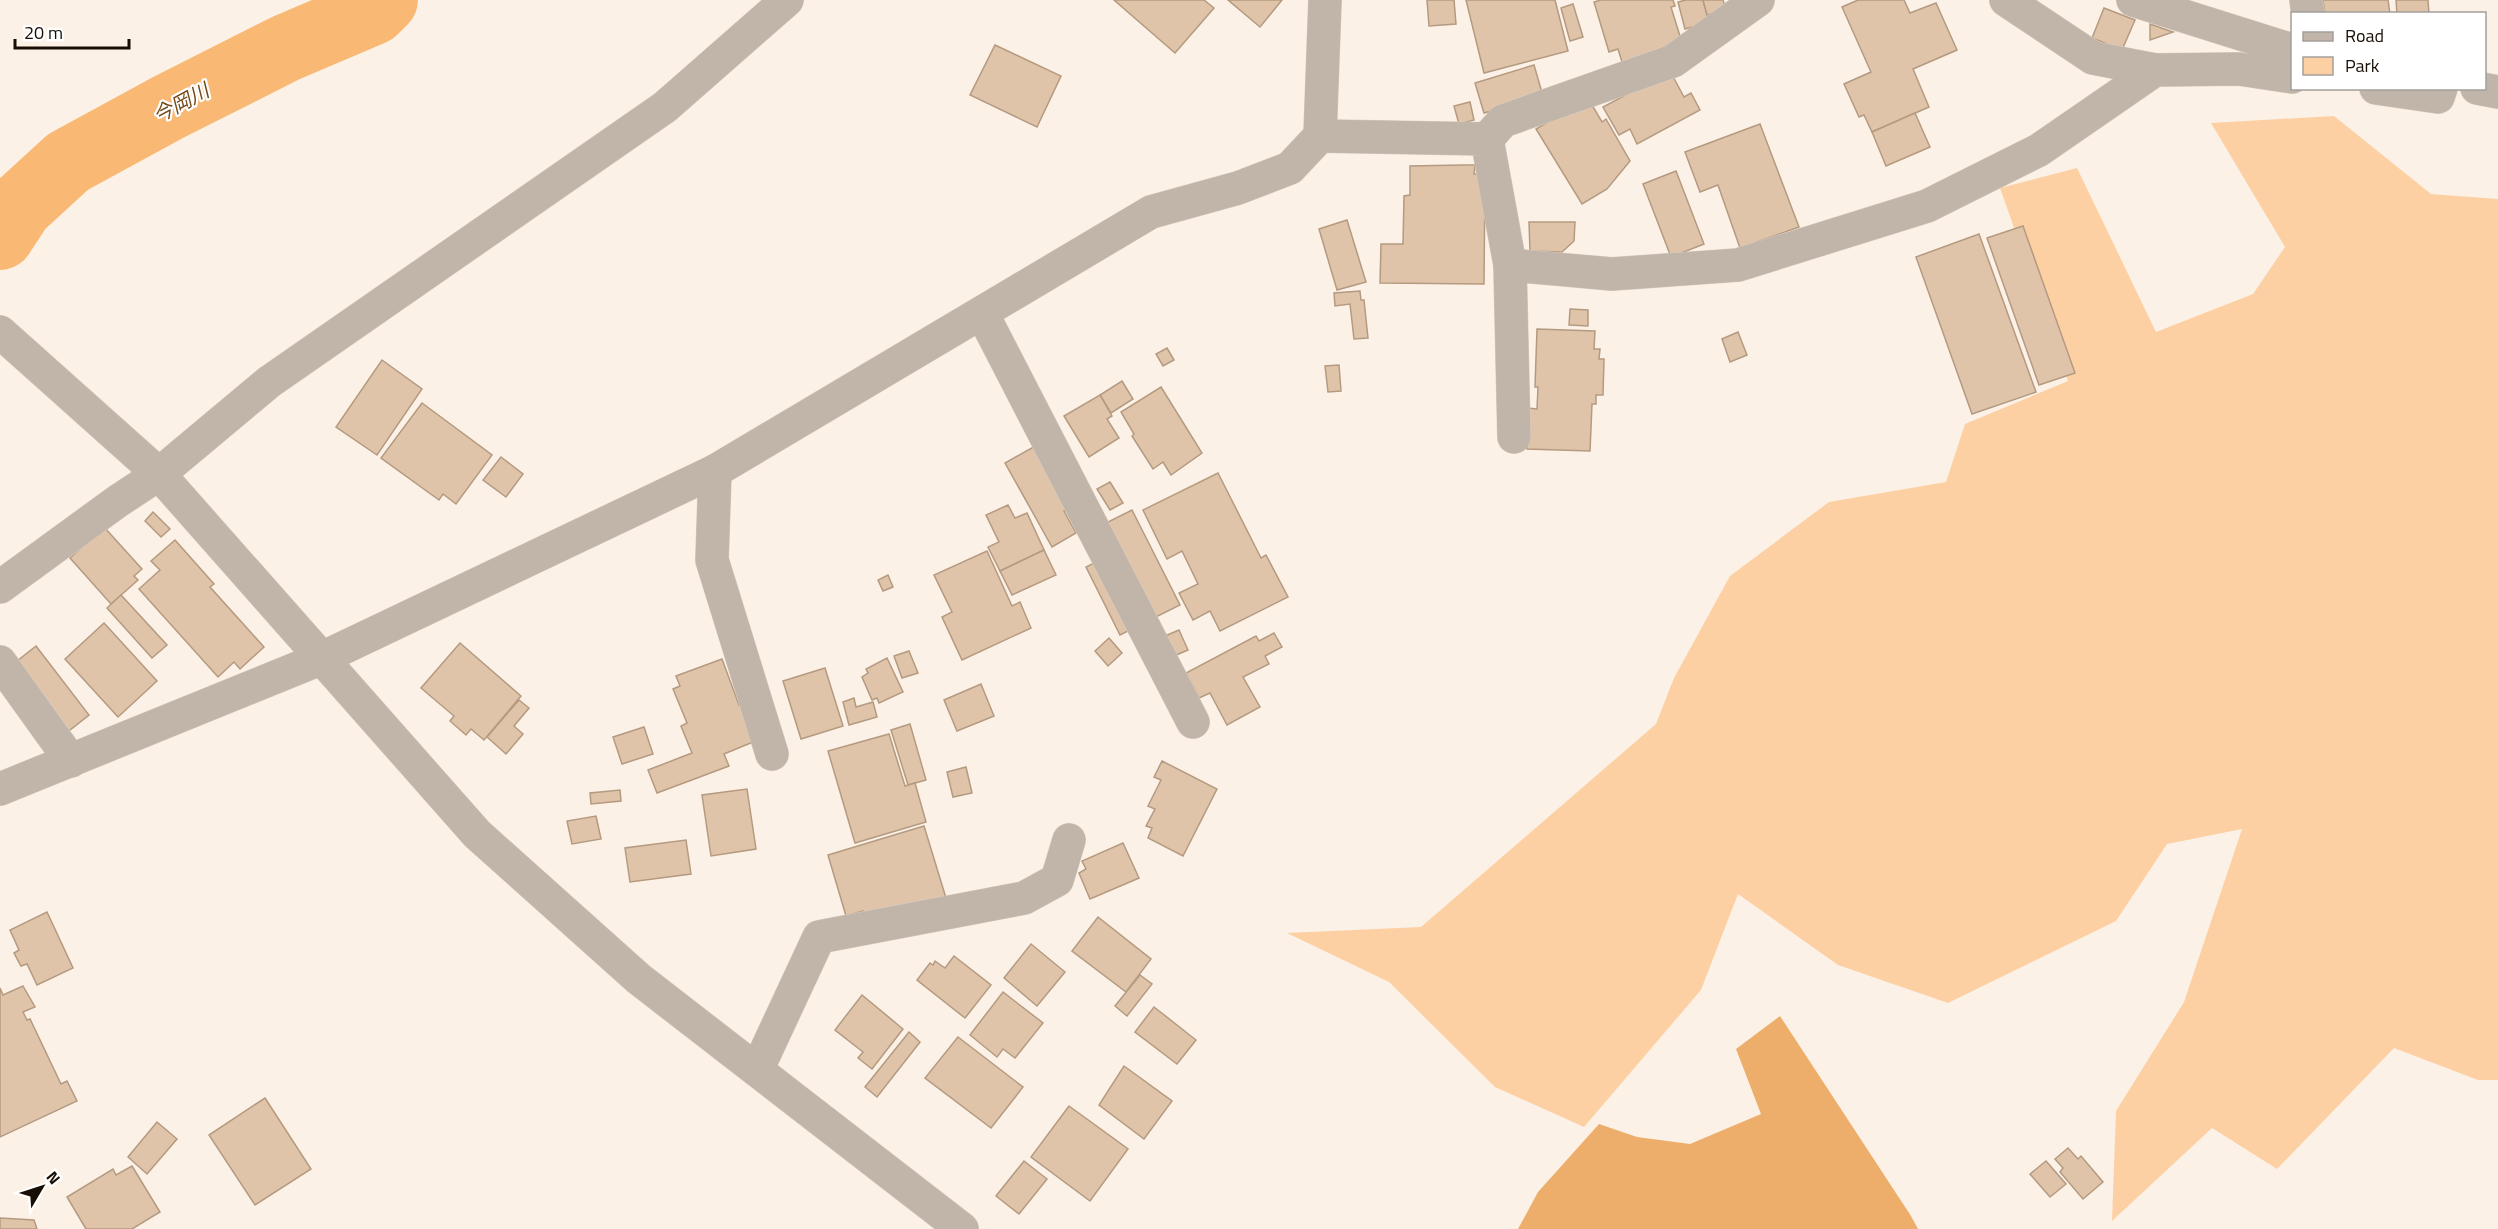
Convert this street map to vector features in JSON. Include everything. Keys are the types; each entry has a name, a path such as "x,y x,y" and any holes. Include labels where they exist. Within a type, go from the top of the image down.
{"street":[{"path":"0,587 159,474 269,382 665,107 787,0"},
{"path":"0,789 320,659 715,471 1151,212 1238,188 1290,168 1320,136 1325,0"},
{"path":"1320,136 1487,139 1503,121 1673,61 1758,0"},
{"path":"2006,0 2093,58 2155,70 2239,69 2291,77"},
{"path":"2133,0 2164,5 2291,50"},
{"path":"1510,265 1612,274 1738,265 1927,206 2040,150 2155,70"},
{"path":"2390,90 2438,97 2440,90"},
{"path":"1487,139 1510,265 1514,437"},
{"path":"982,313 1193,722"},
{"path":"0,332 159,474 320,659 477,834 639,979 962,1229"},
{"path":"715,471 712,561 772,754"},
{"path":"0,662 71,761"},
{"path":"757,1070 819,937 1024,898 1057,880 1069,840"}],"green space":[{"path":"2334,116 2431,194 2498,199 2498,1080 2478,1080 2394,1048 2277,1169 2212,1128 2112,1221 2116,1111 2184,1002 2242,829 2167,844 2116,921 1948,1003 1838,965 1738,894 1701,990 1584,1127 1495,1087 1389,982 1287,933 1421,927 1656,724 1674,678 1730,576 1829,502 1946,482 1965,424 2068,381 2000,188 2077,168 2156,332 2253,294 2285,247 2211,123"}],"shaded area":[{"path":"1780,1016 1918,1229 1518,1229 1538,1192 1599,1124 1637,1137 1690,1144 1761,1114 1736,1049"}],"building":[{"path":"1114,0 1204,0 1214,8 1175,53"},
{"path":"1228,0 1282,0 1260,27"},
{"path":"1427,0 1454,0 1456,24 1429,26"},
{"path":"1466,0 1555,0 1568,51 1484,73"},
{"path":"1601,0 1673,0 1675,6 1671,7 1683,46 1623,65 1618,49 1609,52 1594,2"},
{"path":"1703,0 1709,22 1685,29 1678,2"},
{"path":"1703,0 1723,0 1726,10 1707,15"},
{"path":"1858,0 1904,0 1910,13 1936,3 1957,50 1913,69 1929,107 1872,132 1864,115 1859,117 1844,84 1871,72 1842,7"},
{"path":"2323,0 2388,0 2390,12 2325,12"},
{"path":"2396,0 2428,0 2429,12 2397,12"},
{"path":"1573,4 1583,37 1570,41 1561,8"},
{"path":"2104,8 2135,20 2122,50 2092,38"},
{"path":"2150,24 2173,32 2150,40"},
{"path":"995,45 1061,76 1037,127 970,95"},
{"path":"1534,65 1543,96 1484,113 1475,83"},
{"path":"1670,71 1684,97 1691,93 1700,110 1637,144 1630,129 1619,135 1603,107"},
{"path":"1589,100 1602,122 1606,119 1630,161 1607,189 1582,204 1536,129"},
{"path":"1470,102 1474,120 1459,124 1454,106"},
{"path":"1915,113 1930,147 1886,166 1872,132"},
{"path":"1760,124 1799,227 1740,248 1718,185 1700,192 1685,152"},
{"path":"1475,165 1474,174 1485,175 1484,284 1380,283 1381,244 1403,244 1404,196 1410,195 1410,166"},
{"path":"1676,171 1704,244 1671,257 1643,184"},
{"path":"1347,220 1366,282 1337,290 1319,229"},
{"path":"1529,222 1575,222 1574,241 1562,252 1530,251"},
{"path":"2023,226 2075,373 2039,385 1987,238"},
{"path":"1979,234 2036,392 1972,414 1916,257"},
{"path":"1360,291 1361,300 1364,300 1368,338 1354,339 1350,304 1335,306 1334,293"},
{"path":"1570,309 1588,310 1588,326 1569,325"},
{"path":"1537,329 1595,331 1594,349 1600,349 1599,359 1604,359 1603,395 1596,395 1596,404 1592,404 1590,451 1527,449 1528,408 1537,409 1538,387 1535,387"},
{"path":"1738,332 1747,355 1730,362 1722,339"},
{"path":"1167,348 1174,360 1163,366 1156,354"},
{"path":"382,360 422,389 377,455 336,427"},
{"path":"1339,365 1341,391 1328,392 1325,366"},
{"path":"1122,381 1133,399 1111,413 1100,395"},
{"path":"1161,387 1202,453 1171,475 1163,462 1153,469 1132,436 1134,434 1121,412"},
{"path":"1100,395 1112,416 1107,419 1119,438 1089,457 1064,416"},
{"path":"422,403 492,455 456,504 443,494 439,500 381,458"},
{"path":"1037,445 1071,507 1064,511 1076,533 1052,547 1005,463"},
{"path":"501,457 523,474 506,497 483,480"},
{"path":"1218,473 1261,558 1266,555 1288,597 1220,631 1210,611 1193,620 1179,593 1198,584 1182,551 1167,559 1143,510"},
{"path":"1110,482 1123,503 1110,510 1097,489"},
{"path":"1008,505 1015,518 1027,513 1044,550 1000,571 988,547 999,542 986,515"},
{"path":"1132,510 1180,605 1120,635 1086,567 1116,552 1102,525"},
{"path":"153,512 170,529 161,537 145,521"},
{"path":"104,527 142,569 134,576 138,580 111,604 70,558"},
{"path":"175,540 214,584 210,587 264,647 240,669 234,662 218,677 139,589 160,570 151,561"},
{"path":"1044,550 1056,575 1012,595 1000,571"},
{"path":"987,551 1012,606 1020,602 1031,628 962,660 942,617 952,612 934,575"},
{"path":"888,575 893,587 883,591 878,580"},
{"path":"121,595 167,645 152,658 107,608"},
{"path":"104,623 157,681 118,717 65,659"},
{"path":"1179,630 1188,650 1174,656 1165,636"},
{"path":"1274,633 1282,647 1265,656 1269,664 1243,677 1260,707 1227,725 1210,693 1199,698 1186,673 1256,636 1259,641"},
{"path":"1109,638 1122,653 1108,666 1095,651"},
{"path":"460,643 521,696 484,740 471,729 466,735 450,721 454,716 421,688"},
{"path":"36,646 89,715 65,734 16,662"},
{"path":"909,651 918,673 902,678 894,656"},
{"path":"887,658 903,692 879,703 877,698 872,700 862,677 868,673 866,669"},
{"path":"722,659 739,705 745,703 753,742 724,754 729,766 657,793 648,770 692,753 681,726 687,723 673,689 680,686 676,676"},
{"path":"825,668 843,726 801,739 783,681"},
{"path":"981,684 994,716 957,731 944,700"},
{"path":"854,698 856,707 873,702 877,717 849,725 843,702"},
{"path":"519,700 529,708 514,726 523,734 506,754 487,737"},
{"path":"910,724 926,780 908,785 891,730"},
{"path":"644,727 653,754 622,764 613,737"},
{"path":"889,734 905,786 915,783 926,822 855,843 828,751"},
{"path":"1162,761 1217,789 1183,856 1148,838 1152,828 1146,826 1155,809 1148,806 1161,780 1154,777"},
{"path":"966,767 972,793 953,797 947,772"},
{"path":"747,789 756,849 711,856 702,795"},
{"path":"620,790 621,801 591,804 590,793"},
{"path":"596,816 601,839 572,844 567,821"},
{"path":"924,826 946,898 866,922 863,911 846,916 828,855"},
{"path":"686,840 691,874 630,882 625,848"},
{"path":"1123,843 1139,878 1090,899 1079,873 1086,869 1082,861"},
{"path":"47,912 73,968 37,985 27,964 21,966 14,953 19,950 10,930"},
{"path":"1098,917 1151,959 1126,992 1072,951"},
{"path":"1031,944 1065,972 1037,1006 1004,978"},
{"path":"954,956 991,985 965,1018 917,980 930,963 933,965 935,961 945,968"},
{"path":"1140,975 1152,984 1127,1016 1115,1006"},
{"path":"23,986 35,1007 23,1012 27,1020 30,1019 61,1084 67,1081 77,1101 0,1137 0,988 3,995"},
{"path":"1003,992 1043,1023 1015,1058 1003,1049 997,1057 970,1035"},
{"path":"862,995 903,1029 872,1069 858,1058 863,1052 835,1030"},
{"path":"1154,1007 1196,1040 1177,1064 1135,1032"},
{"path":"909,1032 920,1042 877,1097 865,1087"},
{"path":"958,1037 1023,1087 991,1128 925,1078"},
{"path":"1124,1066 1172,1101 1144,1139 1099,1105"},
{"path":"265,1098 311,1169 255,1205 209,1135"},
{"path":"1069,1106 1128,1149 1090,1201 1031,1157"},
{"path":"157,1122 177,1139 147,1174 128,1157"},
{"path":"2068,1148 2078,1159 2081,1156 2103,1182 2083,1199 2060,1172 2063,1168 2055,1159"},
{"path":"1024,1161 1047,1179 1019,1214 996,1196"},
{"path":"2046,1161 2066,1184 2050,1197 2030,1174"},
{"path":"132,1166 160,1212 132,1229 86,1229 67,1197 113,1169 116,1175"},
{"path":"0,1218 34,1220 37,1229 0,1229"}],"waterway":[{"name":"今岡川","path":"0,236 19,207 68,162 169,107 286,48 373,11 384,0"}]}
